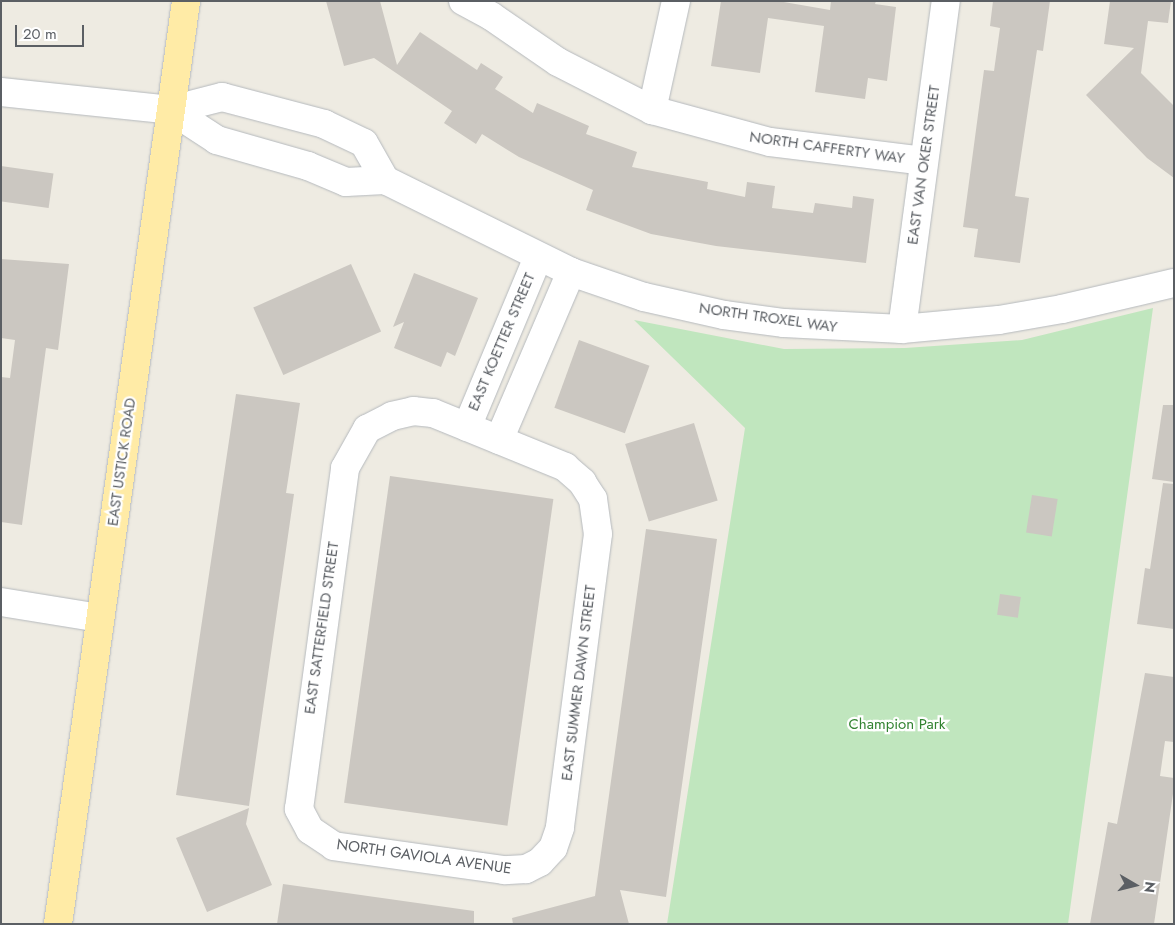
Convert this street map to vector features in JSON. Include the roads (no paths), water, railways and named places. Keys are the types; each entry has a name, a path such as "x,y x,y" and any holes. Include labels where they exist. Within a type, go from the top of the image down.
{"main road":[{"name":"EAST USTICK ROAD","path":"58,924 186,1"}],"street":[{"name":"NORTH CAFFERTY WAY","path":"463,1 491,16 558,62 652,110 770,142 924,161"},
{"path":"652,110 676,1"},
{"name":"EAST VAN OKER STREET","path":"902,329 946,1"},
{"path":"1,92 171,110 222,97 324,124 364,143 385,180"},
{"name":"NORTH TROXEL WAY","path":"171,110 217,140 308,166 346,182 385,180 571,272 644,297 724,315 842,328 902,329 1000,320 1053,311 1174,283"},
{"name":"EAST KOETTER STREET","path":"466,426 538,257"},
{"path":"466,426 499,440 571,272"},
{"name":"EAST SATTERFIELD STREET","path":"310,830 299,809 298,797 345,468 367,429 392,416 413,411 433,412 466,426"},
{"name":"EAST SUMMER DAWN STREET","path":"499,440 565,467 582,482 593,499 598,534 560,828 553,848 540,862"},
{"path":"1,602 100,618"},
{"name":"NORTH GAVIOLA AVENUE","path":"310,830 334,846 504,870 526,869 540,862"}],"park label":[{"name":"Champion Park","path":"897,725"}]}
